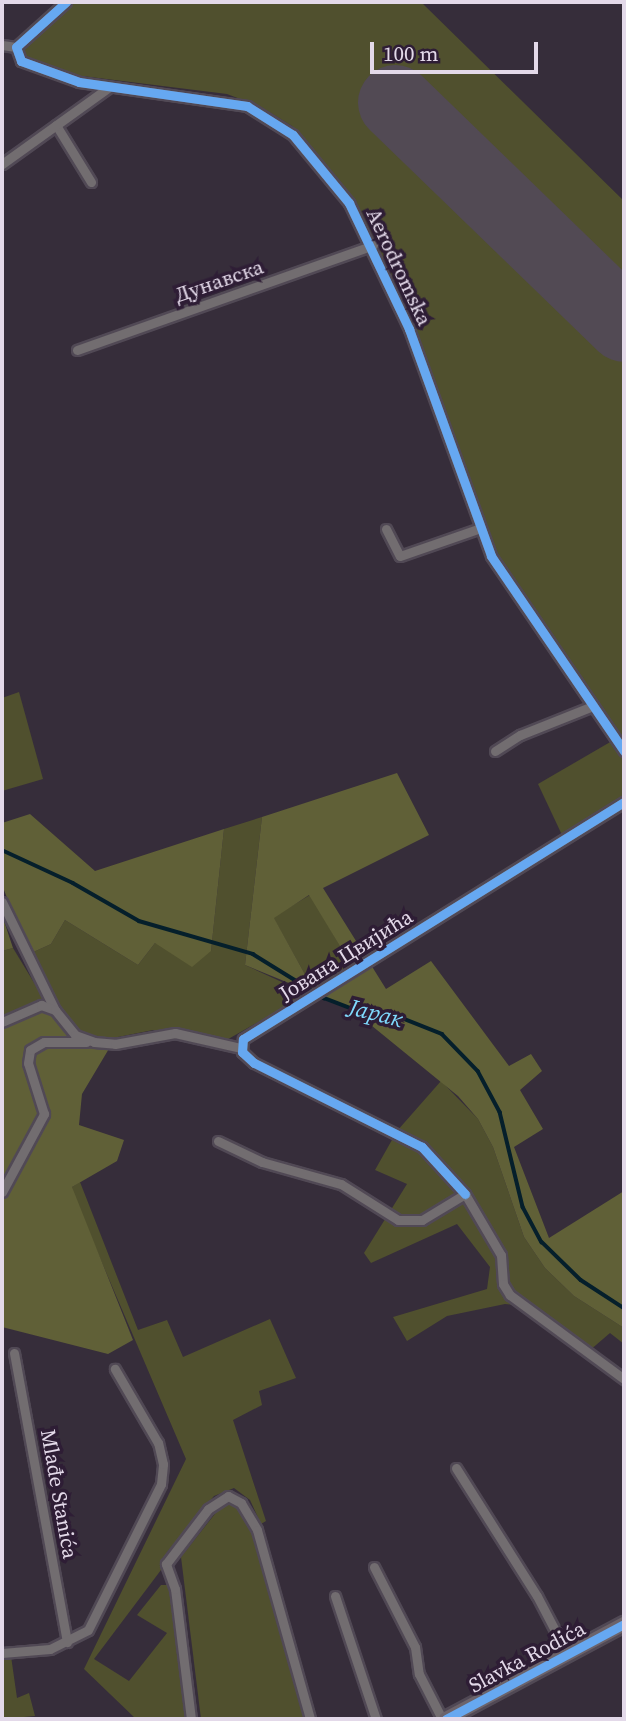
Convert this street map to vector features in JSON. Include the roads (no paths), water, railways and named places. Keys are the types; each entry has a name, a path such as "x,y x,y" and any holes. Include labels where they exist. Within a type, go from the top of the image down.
{"main road":[{"name":"Slavka Rodića","path":"444,1719 624,1624"}],"street":[{"path":"2,46 16,47 66,2"},
{"name":"Aerodromska","path":"16,47 18,58 27,64 109,87 212,98 267,115 321,166 373,245 437,402 478,529 511,589 624,751"},
{"path":"2,164 109,87"},
{"path":"56,125 91,182"},
{"name":"Дунавска","path":"76,350 373,245"},
{"path":"386,529 400,556 478,529"},
{"path":"495,751 520,735 593,706"},
{"name":"Јована Цвијића","path":"241,1048 245,1036 298,1008 347,970 624,802"},
{"path":"2,902 55,1010 75,1035 94,1042"},
{"path":"2,1022 41,1005 55,1010"},
{"path":"2,1192 44,1114 28,1063 30,1050 44,1042 115,1044 175,1033 241,1048 254,1063 422,1147 466,1194 501,1255 503,1284 510,1295 624,1379"},
{"path":"218,1141 261,1162 341,1184 409,1223 422,1220 466,1194"},
{"name":"Mlađe Stanića","path":"14,1353 67,1642"},
{"path":"2,1653 50,1648 88,1630 98,1615 163,1474 158,1443 115,1369"},
{"path":"456,1468 537,1596 568,1655"},
{"path":"191,1719 175,1589 166,1564 208,1509 228,1496 241,1503 257,1530 310,1719"},
{"path":"374,1567 415,1647 419,1674 444,1719"},
{"path":"335,1596 376,1719"}],"waterway":[{"name":"Јарак","path":"2,850 73,883 139,921 253,954 324,998 355,1010 392,1014 442,1034 478,1071 500,1112 523,1207 542,1242 581,1280 624,1308"}]}
